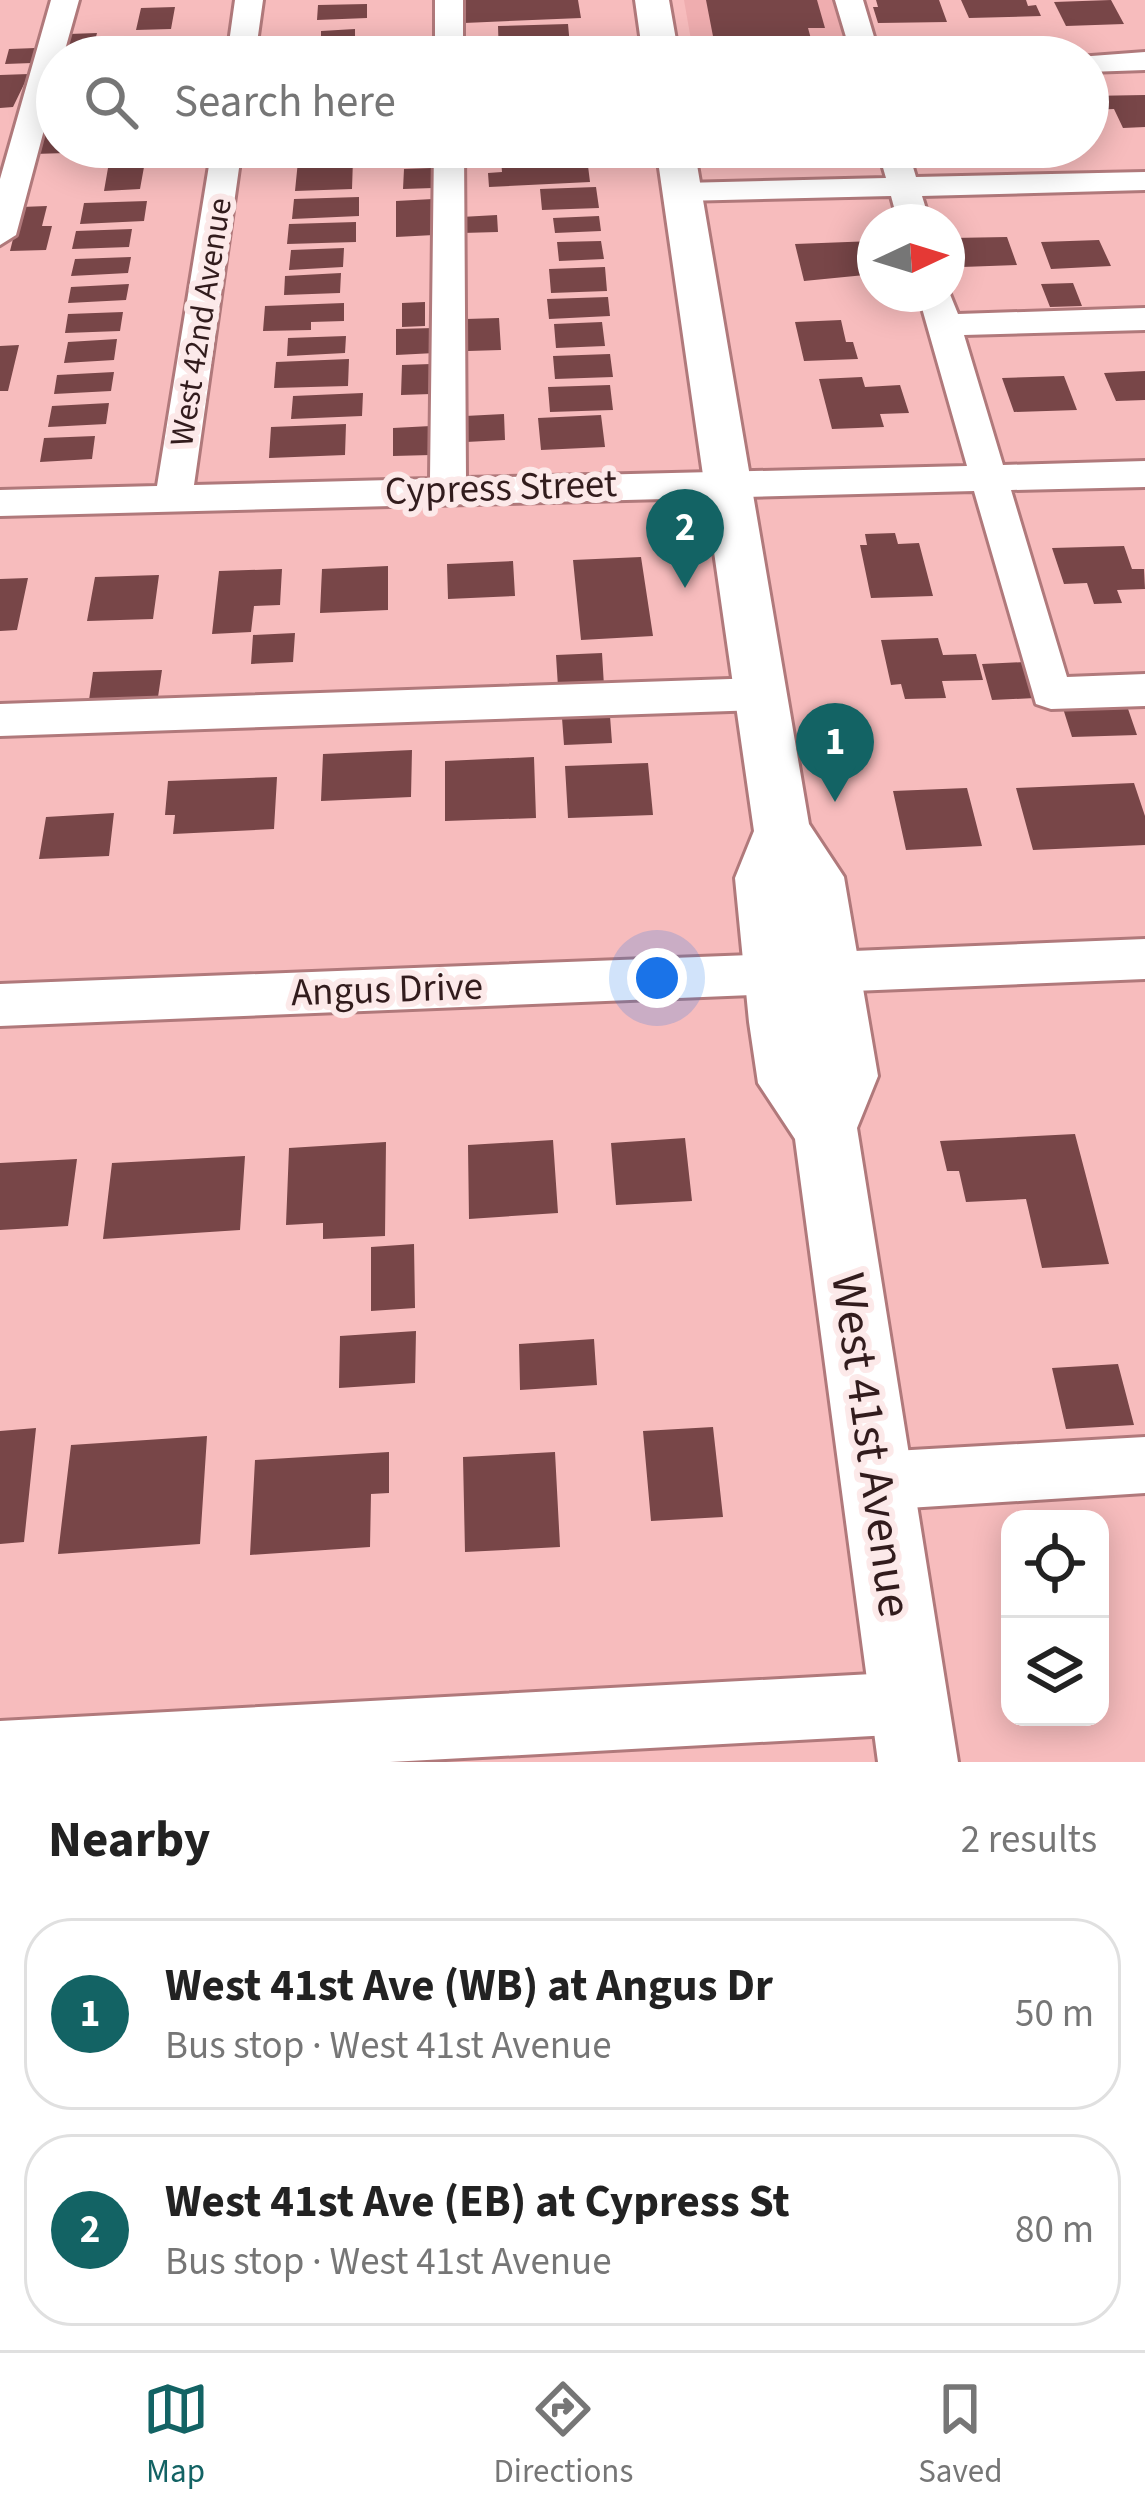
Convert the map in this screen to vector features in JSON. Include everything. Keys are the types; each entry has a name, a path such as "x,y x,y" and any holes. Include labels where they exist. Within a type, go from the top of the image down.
{"main road":[{"path":"652,0 658,36"},
{"name":"West 41st Avenue","path":"678,170 782,831 763,878 801,973 789,1083 825,1128 913,1732"}],"street":[{"path":"55,36 65,0"},
{"path":"244,36 250,0"},
{"path":"449,0 449,36"},
{"path":"849,0 860,36"},
{"path":"1109,62 1145,61"},
{"path":"0,235 36,105"},
{"name":"West 42nd Avenue","path":"174,497 224,168"},
{"path":"448,489 449,168"},
{"path":"898,168 909,204"},
{"path":"678,170 904,187 1145,181"},
{"path":"965,310 1145,319"},
{"path":"940,312 1051,693 1145,690"},
{"name":"Cypress Street","path":"0,503 1145,474"},
{"path":"0,720 760,694"},
{"name":"Angus Drive","path":"0,1005 1145,959"},
{"path":"876,1481 1145,1465"},
{"path":"0,1751 913,1732"}],"shaded area":[{"path":"684,0 841,0 851,36 690,36"}],"building":[{"path":"463,0 578,0 581,18 464,23"},
{"path":"706,0 817,0 825,28 808,28 810,36 713,36"},
{"path":"876,0 939,0 947,22 878,23"},
{"path":"961,0 1026,0 1028,6 1036,5 1041,16 969,18"},
{"path":"1111,0 1124,24 1066,26 1054,2"},
{"path":"367,4 367,18 317,20 318,5"},
{"path":"175,7 171,29 136,30 141,8"},
{"path":"568,24 569,36 498,36 498,26"},
{"path":"355,29 355,36 321,36 321,31"},
{"path":"36,48 32,63 5,64 9,49"},
{"path":"29,74 13,107 0,108 0,75"},
{"path":"1145,95 1145,127 1123,128 1114,109 1109,109 1109,96"},
{"path":"108,168 144,168 140,189 104,191"},
{"path":"297,168 353,168 352,189 295,191"},
{"path":"432,168 433,188 403,189 404,169"},
{"path":"502,168 588,168 590,182 489,187 488,173 502,172"},
{"path":"596,187 599,208 542,210 540,189"},
{"path":"359,197 359,216 292,219 294,199"},
{"path":"433,199 434,235 396,237 396,201"},
{"path":"147,201 144,221 80,224 84,203"},
{"path":"47,206 42,226 52,226 46,250 10,251 21,207"},
{"path":"497,215 498,232 462,233 461,217"},
{"path":"599,216 601,231 555,233 553,218"},
{"path":"356,222 356,242 287,244 289,224"},
{"path":"132,229 129,247 72,249 76,231"},
{"path":"1007,237 1017,265 965,267 965,238"},
{"path":"1099,240 1111,266 1051,269 1041,242"},
{"path":"601,241 604,259 559,261 557,242"},
{"path":"857,242 857,276 804,281 795,244"},
{"path":"344,248 343,267 289,270 291,250"},
{"path":"131,257 128,273 71,276 75,259"},
{"path":"605,267 607,291 551,293 549,269"},
{"path":"341,273 340,293 284,295 285,276"},
{"path":"1073,283 1082,306 1050,307 1041,284"},
{"path":"129,284 126,300 68,303 71,287"},
{"path":"608,297 610,316 549,319 547,299"},
{"path":"425,302 425,326 402,327 402,303"},
{"path":"344,303 344,321 311,322 311,330 263,331 265,306"},
{"path":"123,312 120,331 65,333 68,314"},
{"path":"499,318 501,350 468,351 466,319"},
{"path":"841,320 846,342 853,342 858,359 804,361 795,322"},
{"path":"602,322 605,346 556,348 554,324"},
{"path":"434,328 435,353 396,355 396,329"},
{"path":"346,336 345,353 287,356 288,338"},
{"path":"117,339 114,360 64,363 68,342"},
{"path":"19,345 8,391 0,391 0,346"},
{"path":"610,354 613,377 555,379 553,356"},
{"path":"349,359 348,386 274,388 276,362"},
{"path":"431,364 431,394 401,395 402,365"},
{"path":"1145,371 1145,400 1116,401 1104,373"},
{"path":"114,372 111,391 54,394 57,375"},
{"path":"1064,376 1077,410 1014,412 1002,378"},
{"path":"862,377 865,387 900,385 909,413 880,414 884,427 832,429 819,379"},
{"path":"610,385 613,410 550,412 548,387"},
{"path":"363,393 362,416 291,419 293,396"},
{"path":"109,403 106,424 48,427 52,406"},
{"path":"504,414 505,440 466,442 465,416"},
{"path":"601,415 605,447 541,450 538,418"},
{"path":"346,424 345,455 269,458 271,427"},
{"path":"431,426 431,455 393,456 393,428"},
{"path":"95,436 92,459 40,462 44,438"},
{"path":"895,533 898,544 919,543 933,596 871,598 860,545 867,545 865,534"},
{"path":"1124,546 1132,569 1144,569 1145,589 1117,590 1122,603 1094,604 1087,583 1064,584 1052,548"},
{"path":"641,557 653,636 581,640 573,560"},
{"path":"513,561 515,596 448,599 447,564"},
{"path":"388,566 388,610 320,613 322,569"},
{"path":"282,569 280,605 254,606 251,632 212,634 219,571"},
{"path":"159,575 153,619 87,621 95,577"},
{"path":"28,578 17,630 0,631 0,579"},
{"path":"295,633 293,662 251,664 253,635"},
{"path":"938,638 943,655 976,654 983,680 942,681 946,698 905,699 901,684 891,685 881,640"},
{"path":"602,653 604,686 558,687 556,655"},
{"path":"1024,662 1035,698 992,700 982,664"},
{"path":"162,670 158,697 89,700 93,672"},
{"path":"1125,700 1137,735 1072,737 1061,702"},
{"path":"610,716 612,743 564,745 562,718"},
{"path":"412,750 411,797 321,801 323,754"},
{"path":"534,757 536,818 445,821 445,761"},
{"path":"648,763 653,815 568,818 565,766"},
{"path":"277,777 274,829 173,834 175,815 165,815 168,781"},
{"path":"1134,783 1145,816 1145,845 1033,850 1016,788"},
{"path":"967,788 982,846 906,850 893,791"},
{"path":"114,813 109,856 39,859 46,817"},
{"path":"1075,1134 1109,1264 1042,1268 1026,1199 966,1202 959,1171 947,1171 940,1141"},
{"path":"685,1138 692,1201 616,1205 611,1143"},
{"path":"553,1140 558,1213 469,1219 468,1145"},
{"path":"386,1142 385,1236 323,1239 323,1223 286,1225 289,1148"},
{"path":"245,1156 240,1230 103,1239 112,1163"},
{"path":"77,1159 68,1226 0,1230 0,1163"},
{"path":"414,1244 415,1308 371,1311 371,1247"},
{"path":"416,1331 415,1383 339,1388 340,1336"},
{"path":"594,1339 597,1385 520,1390 519,1344"},
{"path":"1118,1364 1134,1425 1066,1429 1052,1368"},
{"path":"713,1427 723,1517 651,1521 643,1431"},
{"path":"36,1428 24,1542 0,1544 0,1431"},
{"path":"207,1436 200,1544 58,1554 71,1445"},
{"path":"389,1452 389,1493 371,1494 370,1547 250,1555 255,1460"},
{"path":"555,1452 560,1547 465,1552 463,1457"}],"place":[{"name":"West 41st Ave (EB) at Cypress St","path":"685,588"},
{"name":"West 41st Ave (WB) at Angus Dr","path":"835,802"}]}
